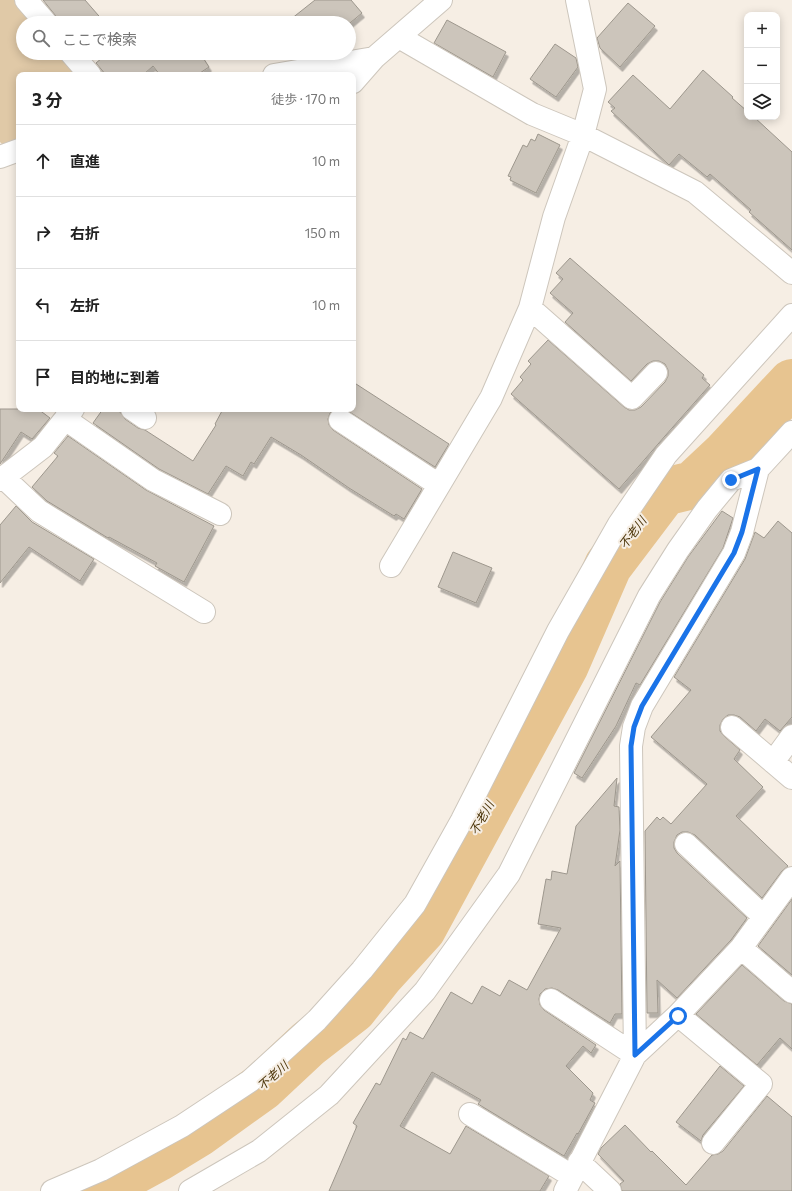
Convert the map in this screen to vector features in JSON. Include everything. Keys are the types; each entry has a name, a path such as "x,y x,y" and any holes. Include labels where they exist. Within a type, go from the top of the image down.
{"street":[{"path":"26,0 40,16"},
{"path":"356,79 374,58 441,0"},
{"path":"391,566 491,398 530,308 554,218 583,134 595,89 577,0"},
{"path":"399,37 532,114 583,134 695,192 792,273"},
{"path":"292,72 374,58"},
{"path":"77,60 87,72"},
{"path":"0,157 16,151"},
{"path":"530,308 632,398 656,373"},
{"path":"52,1191 101,1170 182,1126 250,1081 317,1020 362,970 418,897 462,820 558,631 619,524 666,455 792,315"},
{"path":"204,612 40,511 2,479 43,447 69,414 153,480 220,514"},
{"path":"340,420 439,485"},
{"path":"190,1191 259,1151 329,1095 425,991 509,874 649,596 678,550 707,509 731,480 758,469 792,432"},
{"path":"635,1055 631,746 634,727 642,706 734,553 742,532 758,469"},
{"path":"732,727 792,778"},
{"path":"773,762 792,736"},
{"path":"686,844 763,916"},
{"path":"572,1176 635,1055 678,1016 741,948 792,878"},
{"path":"741,948 792,992"},
{"path":"551,1000 635,1055"},
{"path":"678,1016 761,1084 713,1143"},
{"path":"470,1114 572,1176 610,1191"}],"shaded area":[{"path":"0,0 14,0 27,16 16,16 16,60 65,60 75,72 16,72 16,144 5,147 0,142"}],"building":[{"path":"43,0 85,0 99,16 56,16"},
{"path":"315,0 351,0 362,13 356,18 356,16 295,16"},
{"path":"628,3 655,26 620,67 600,48 597,38"},
{"path":"447,20 506,52 493,77 434,43"},
{"path":"555,44 576,58 578,67 556,97 530,79"},
{"path":"100,60 204,60 209,67 202,72 158,72 153,66 146,72 104,72 96,63"},
{"path":"703,70 744,108 744,120 757,120 792,152 792,250 749,212 751,210 710,174 707,177 679,154 669,165 611,111 615,108 608,102 633,75 670,109"},
{"path":"538,134 560,145 536,193 510,180 511,177 508,176 523,145 527,147 531,139 535,141"},
{"path":"570,258 704,375 702,378 710,385 619,489 511,394 523,380 520,377 531,364 528,361 548,340 629,410 635,410 641,407 665,382 668,376 668,370 665,364 659,361 653,361 647,364 631,381 565,322 573,313 550,293 563,279 556,273"},
{"path":"356,384 449,444 435,467 350,412 356,412"},
{"path":"0,409 16,409 16,412 42,412 50,418 32,439 21,432 0,464"},
{"path":"101,412 120,412 125,419 138,428 145,430 193,461 216,425 215,424 221,412 331,412 328,419 329,425 333,430 422,489 404,519 396,514 394,516 271,437 254,464 251,462 243,476 226,466 208,494 159,469 93,423"},
{"path":"68,436 146,490 214,526 184,582 155,566 157,563 109,537 108,538 47,501 32,487 58,456 54,453"},
{"path":"16,506 32,522 94,559 80,581 29,547 0,583 0,525"},
{"path":"722,511 733,518 723,548 640,685 636,683 616,726 582,778 574,773 660,602 688,557"},
{"path":"778,521 792,533 792,717 780,731 765,719 756,731 740,717 728,715 723,719 720,725 720,731 740,750 734,759 763,787 736,816 788,866 782,871 762,898 695,835 688,832 682,832 677,835 674,842 674,848 677,853 747,918 731,940 677,998 657,980 658,1013 647,1013 645,831 657,817 660,820 663,817 671,824 707,784 651,737 691,690 674,677 745,559 755,532 764,538"},
{"path":"453,552 492,568 476,603 438,587"},
{"path":"617,778 614,806 619,807 620,830 615,866 620,861 622,1014 615,1014 610,1023 558,990 552,988 545,989 540,994 539,999 540,1005 544,1010 596,1045 591,1053 583,1046 566,1066 593,1093 590,1100 595,1103 578,1134 577,1133 564,1156 478,1104 481,1100 432,1072 400,1126 450,1154 466,1126 549,1176 540,1191 329,1191 357,1126 353,1123 376,1083 380,1085 403,1038 406,1040 410,1032 423,1039 451,992 472,1004 482,986 500,996 509,980 527,990 561,928 538,924 546,879 551,880 552,871 567,874 576,826"},
{"path":"792,899 792,975 758,946"},
{"path":"742,965 784,1001 792,1004 792,1049 780,1038 757,1065 696,1014"},
{"path":"720,1066 744,1086 703,1135 701,1141 676,1122"},
{"path":"767,1096 792,1117 792,1191 622,1191 620,1184 624,1181 598,1154 601,1148 625,1125 686,1185 712,1155 723,1151"}],"waterway":[{"name":"不老川","path":"96,1191 157,1158 198,1133 262,1087 308,1044 353,1009 380,975 422,929 565,665 608,566 664,492 693,485 725,455 792,383"}],"route":[{"path":"678,1016 635,1055 631,746 634,727 642,706 734,553 742,532 758,469 731,480"}]}
